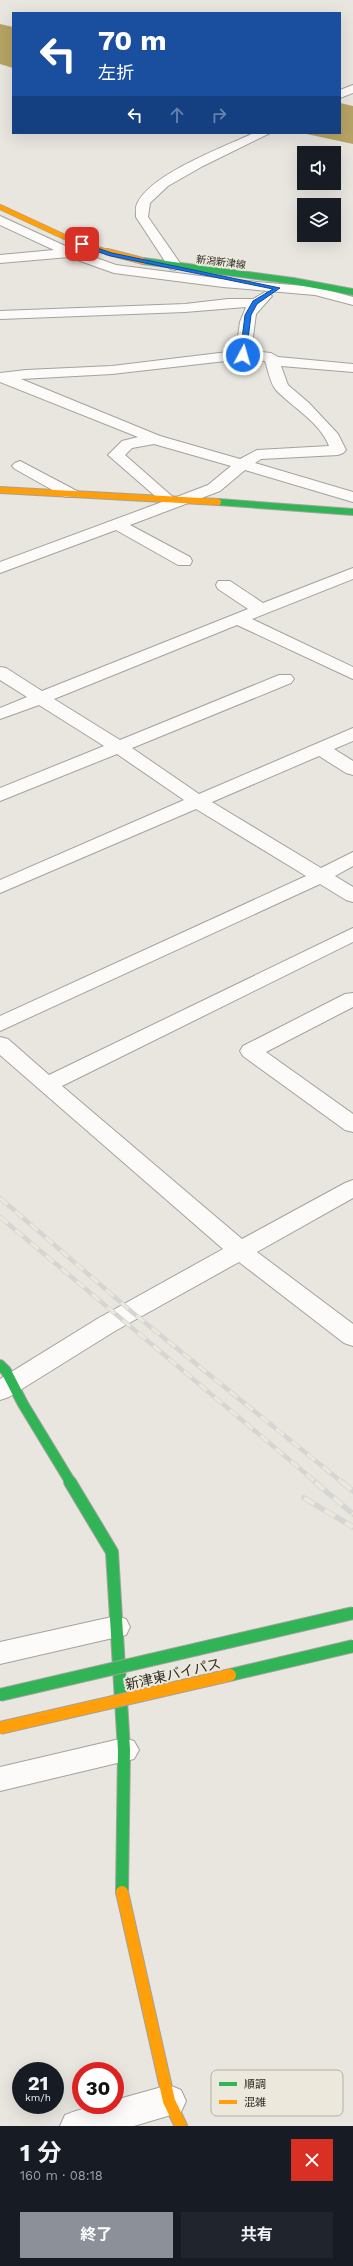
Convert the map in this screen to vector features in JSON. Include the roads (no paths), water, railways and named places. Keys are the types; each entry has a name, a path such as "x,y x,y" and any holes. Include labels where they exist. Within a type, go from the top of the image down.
{"main road":[{"name":"新潟新津線","path":"0,207 68,240 111,254 181,268 289,281 353,292"},
{"path":"0,490 166,498 353,512"},
{"path":"4,1380 112,1552 124,1750 121,1886 175,2114"},
{"name":"新津東バイパス","path":"0,1695 353,1613"},
{"name":"新津東バイパス","path":"0,1728 353,1646"}],"street":[{"path":"341,94 353,88"},
{"path":"181,268 142,217 143,203 151,193 169,179 262,134"},
{"path":"0,220 70,253 114,269 223,283 316,291 353,301"},
{"path":"0,259 70,253 132,265 181,268 278,288"},
{"path":"0,271 25,262 30,257"},
{"path":"243,355 248,315 255,303 278,288"},
{"path":"0,315 185,308 228,303 255,303"},
{"path":"0,568 187,500 214,488 243,464 257,455 338,450 333,437 304,406 281,387 271,357 243,355 112,370 26,374 1,377"},
{"path":"273,361 353,368"},
{"path":"1,377 155,439 353,497"},
{"path":"155,439 127,444 116,455 166,498"},
{"path":"20,466 71,494"},
{"path":"119,525 184,561"},
{"path":"0,714 353,573"},
{"path":"224,585 260,609"},
{"path":"238,619 353,674"},
{"path":"0,672 117,746 196,801 353,896"},
{"path":"0,795 117,746 285,679"},
{"path":"0,887 353,734"},
{"path":"319,748 353,769"},
{"path":"0,1024 321,876 353,858"},
{"path":"48,1084 353,934"},
{"path":"353,999 251,1051 353,1125"},
{"path":"0,1044 239,1250 353,1337"},
{"path":"4,1380 353,1188"},
{"path":"0,1653 116,1627"},
{"path":"0,1779 124,1750"},
{"path":"77,2126 175,2114"}],"railway":[{"path":"0,1198 132,1312 343,1483"},
{"path":"0,1217 317,1483"},
{"path":"315,1482 353,1514"},
{"path":"342,1482 353,1491"},
{"path":"304,1498 353,1527"}]}
